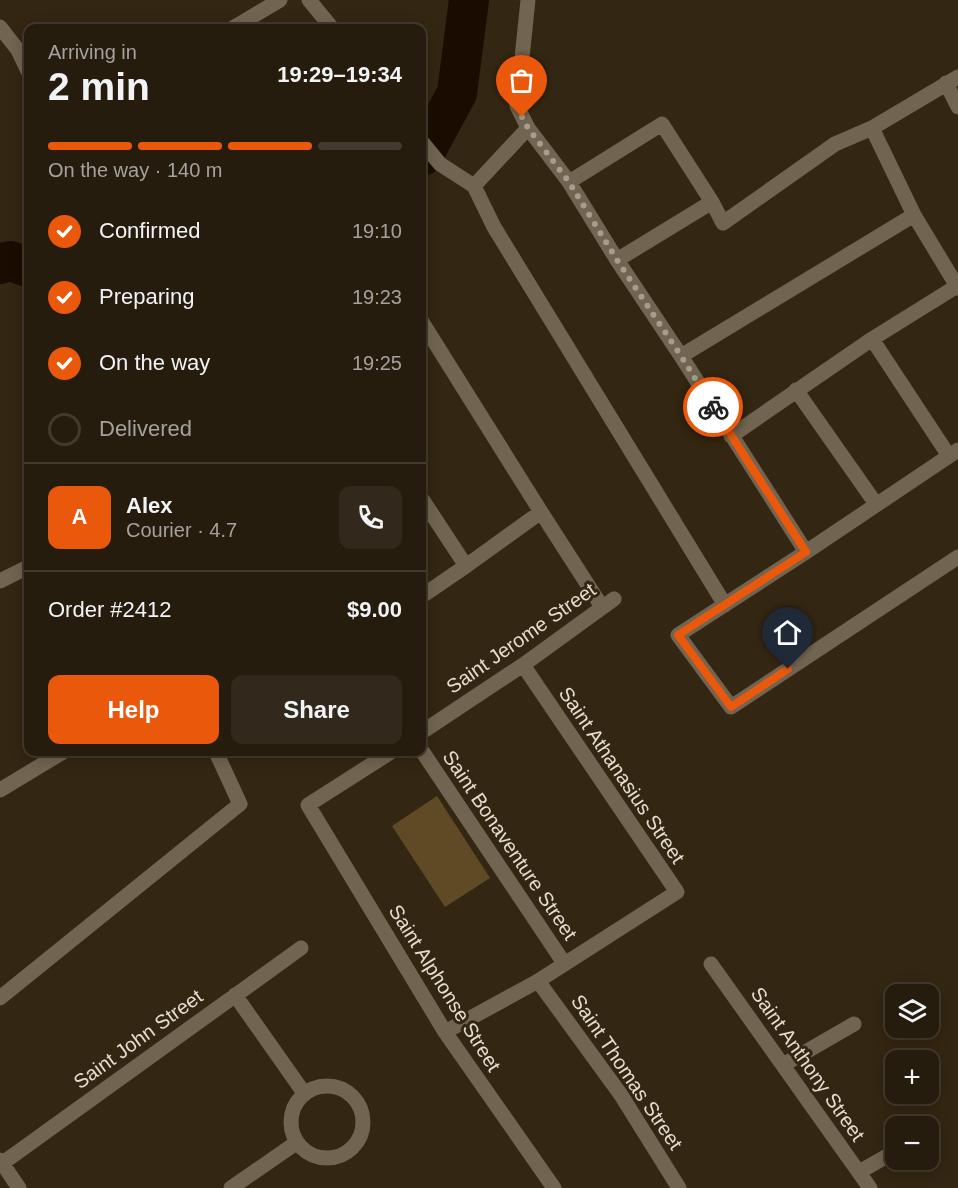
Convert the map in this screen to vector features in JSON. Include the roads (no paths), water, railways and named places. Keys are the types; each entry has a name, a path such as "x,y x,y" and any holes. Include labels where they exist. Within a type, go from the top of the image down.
{"street":[{"path":"240,24 280,0"},
{"path":"309,0 329,24"},
{"path":"528,0 517,106 528,128 569,182 806,552"},
{"path":"0,27 18,50 24,63"},
{"path":"569,182 662,123 723,223 835,144 872,128 952,80 958,107"},
{"path":"474,186 528,128"},
{"path":"731,436 872,339 958,287 914,215 872,128"},
{"path":"426,147 440,164 474,186 494,227 725,605"},
{"path":"617,260 712,202"},
{"path":"681,356 914,215"},
{"path":"426,328 541,512 426,593"},
{"path":"872,339 953,453 678,635 731,707 958,557"},
{"path":"796,390 876,504"},
{"path":"426,505 466,566"},
{"name":"Saint Jerome Street","path":"426,729 523,665 608,603 541,512"},
{"path":"0,581 24,569"},
{"name":"Saint Athanasius Street","path":"445,1032 538,981 677,892 523,665"},
{"path":"0,790 56,756"},
{"path":"0,998 240,804 218,756"},
{"name":"Saint Alphonse Street","path":"385,756 308,805 445,1032 554,1188"},
{"name":"Saint Bonaventure Street","path":"425,756 564,963"},
{"name":"Saint John Street","path":"1,1163 301,948"},
{"name":"Saint Anthony Street","path":"711,963 870,1188"},
{"name":"Saint Thomas Street","path":"538,981 621,1095 679,1188"},
{"path":"235,995 304,1093"},
{"path":"783,1065 854,1024"},
{"path":"319,1086 333,1086 346,1092 357,1102 363,1115 363,1129 357,1143 347,1153 334,1158 320,1158 307,1153 296,1143 291,1130 291,1115 296,1102 304,1093 319,1086"},
{"path":"231,1188 296,1143"},
{"path":"859,1172 885,1157"},
{"path":"1,1163 19,1188"}],"waterway":[{"path":"426,150 457,93 469,0"},
{"path":"0,264 10,261 24,266"}]}
